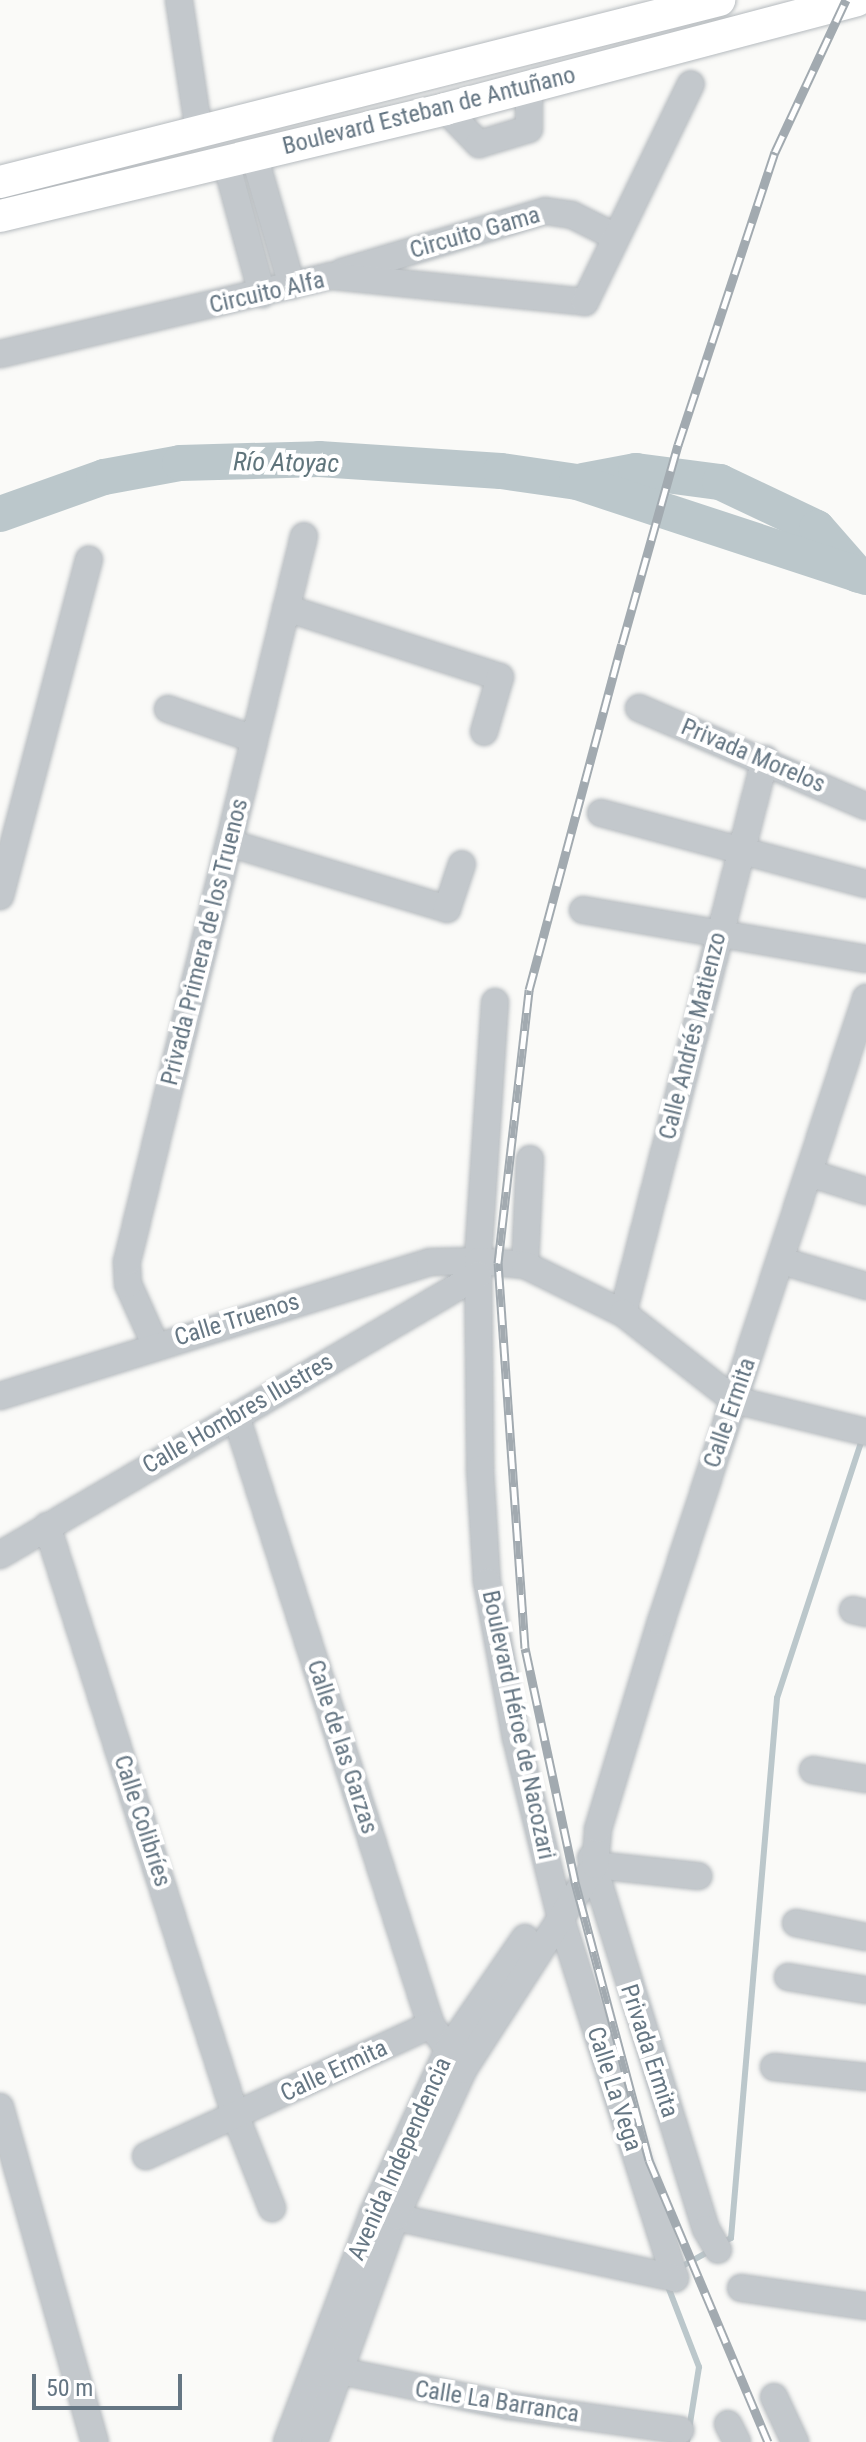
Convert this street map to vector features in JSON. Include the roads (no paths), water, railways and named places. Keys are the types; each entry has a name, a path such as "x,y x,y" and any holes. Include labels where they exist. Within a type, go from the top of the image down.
{"main road":[{"name":"Boulevard Esteban de Antuñano","path":"0,182 719,0"},
{"name":"Boulevard Esteban de Antuñano","path":"0,216 445,109 826,4 857,0"}],"street":[{"path":"179,0 199,132"},
{"path":"616,237 691,84"},
{"path":"445,109 479,144 529,129 529,87"},
{"path":"240,159 292,286"},
{"path":"240,159 262,294"},
{"name":"Circuito Gama","path":"331,276 545,211 572,215 616,237"},
{"name":"Circuito Alfa","path":"0,354 331,276 585,302 616,237"},
{"name":"Privada Primera de los Truenos","path":"155,1344 128,1284 127,1262 304,536"},
{"path":"0,896 89,560"},
{"path":"286,608 500,677 484,732"},
{"name":"Privada Morelos","path":"639,708 765,759 866,806"},
{"path":"168,709 254,739"},
{"name":"Calle Andrés Matienzo","path":"623,1313 765,759"},
{"path":"601,813 866,884"},
{"path":"229,843 447,909 462,864"},
{"path":"583,910 719,931 866,959"},
{"name":"Calle Ermita","path":"559,1910 593,1848 734,1400 862,1027 866,998"},
{"name":"Boulevard Héroe de Nacozari","path":"495,1002 478,1268 480,1469 487,1582 516,1738 559,1910"},
{"path":"525,1265 530,1159"},
{"path":"812,1174 866,1191"},
{"path":"782,1261 866,1286"},
{"name":"Calle Truenos","path":"0,1396 155,1344 430,1262 478,1268"},
{"path":"478,1268 525,1265 623,1313 734,1400 866,1432"},
{"name":"Calle Hombres Ilustres","path":"0,1555 478,1268"},
{"name":"Calle de las Garzas","path":"236,1416 431,2025 455,2060"},
{"name":"Calle Colibríes","path":"47,1526 236,2117 272,2208"},
{"path":"813,1770 866,1779"},
{"path":"593,1848 698,1876"},
{"name":"Privada Ermita","path":"593,1848 624,1974 706,2229 718,2250"},
{"name":"Avenida Independencia","path":"287,2442 328,2369 385,2215 455,2060 559,1910"},
{"name":"Calle La Vega","path":"385,2215 675,2278 559,1910"},
{"path":"796,1923 866,1937"},
{"path":"788,1977 866,1990"},
{"name":"Calle Ermita","path":"146,2156 431,2025"},
{"path":"774,2067 866,2077"},
{"path":"0,2107 95,2442"},
{"path":"741,2288 866,2306"},
{"name":"Avenida Independencia","path":"314,2442 328,2369"},
{"name":"Calle La Barranca","path":"328,2369 680,2430"},
{"path":"774,2397 795,2442"}],"waterway":[{"name":"Río Atoyac","path":"0,514 104,477 180,463 319,459 501,471 577,482 866,577"},
{"name":"Río Atoyac","path":"583,481 636,471 720,482 817,528 858,575"},
{"path":"722,2243 731,2238 777,1698 862,1439"},
{"path":"677,2269 709,2251"},
{"path":"667,2284 699,2367 687,2442"}],"railway":[{"path":"768,2442 649,2160 575,1881 525,1648 498,1263 529,990 622,644 678,445 775,152 846,0"}]}
